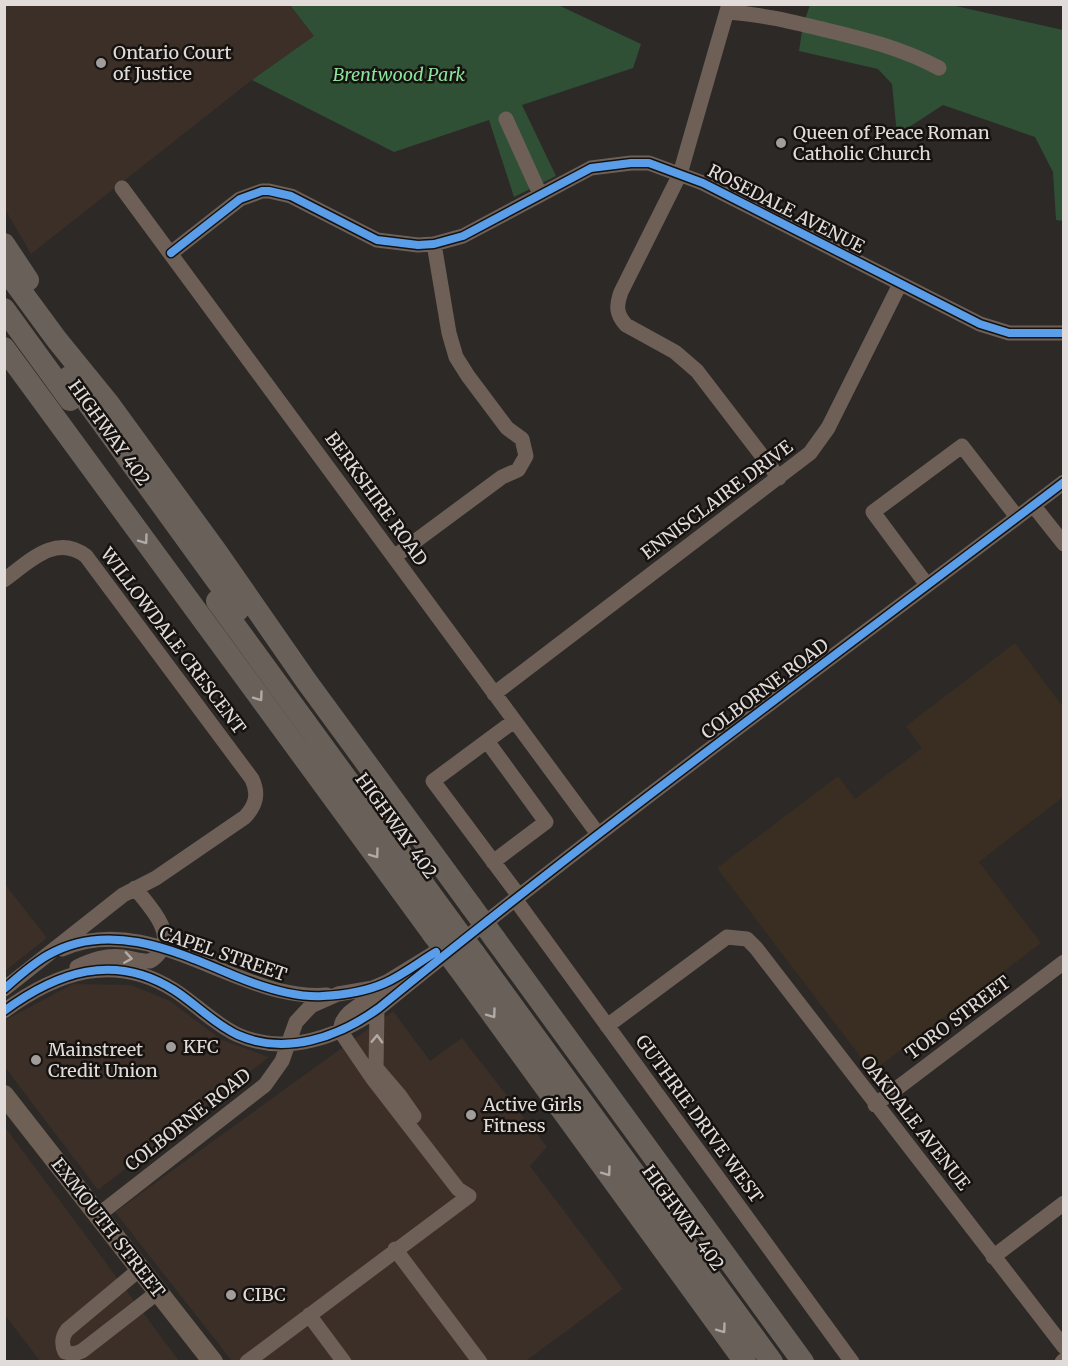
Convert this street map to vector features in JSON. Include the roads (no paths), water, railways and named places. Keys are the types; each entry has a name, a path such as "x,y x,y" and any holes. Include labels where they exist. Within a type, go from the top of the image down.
{"highway":[{"path":"4,244 109,404 468,934 803,1362"},
{"path":"4,268 57,340 109,404"},
{"name":"HIGHWAY 402","path":"4,289 468,934 788,1362"},
{"path":"4,309 468,934 772,1362"},
{"name":"HIGHWAY 402","path":"4,348 109,492 468,934 745,1362"},
{"path":"4,365 109,492"}],"main road":[{"name":"EXMOUTH STREET","path":"8,1107 213,1362"}],"street":[{"path":"779,478 697,371 675,352 626,325 616,308 621,292 680,174 728,8 888,45 939,68"},
{"path":"506,119 540,194"},
{"name":"ROSEDALE AVENUE","path":"171,253 240,199 261,191 291,196 377,240 402,244 434,244 463,236 591,168 649,163 703,183 995,331 1017,334 1064,333"},
{"name":"BERKSHIRE ROAD","path":"122,188 598,834"},
{"path":"394,557 502,477 518,470 526,456 522,439 507,428 456,357 449,333 434,244"},
{"name":"ENNISCLAIRE DRIVE","path":"494,694 804,459 822,438 900,284"},
{"path":"927,585 873,512 962,446 1017,517"},
{"name":"COLBORNE ROAD","path":"287,1044 321,1039 341,1032 377,1010 468,934 598,834 1064,482"},
{"path":"1033,505 1064,544"},
{"name":"WILLOWDALE CRESCENT","path":"4,580 30,561 55,547 75,548 86,556 252,779 257,789 256,799"},
{"path":"493,862 546,822 487,741 514,721"},
{"name":"GUTHRIE DRIVE WEST","path":"487,741 433,782 493,862 607,1026 852,1362"},
{"name":"CAPEL STREET","path":"4,989 104,909 135,888 156,878 244,817 254,808 256,799"},
{"name":"CAPEL STREET","path":"4,1011 78,966 102,957 153,960 164,947 164,932 135,888"},
{"name":"COLBORNE ROAD","path":"97,1216 265,1085 278,1069 292,1029 300,1016 318,1001 338,994 373,988 468,934"},
{"name":"OAKDALE AVENUE","path":"607,1026 727,937 747,939 1064,1347"},
{"name":"CAPEL STREET","path":"48,955 76,943 120,939 164,947 266,987 307,996 338,994"},
{"name":"TORO STREET","path":"875,1105 1064,962"},
{"name":"CAPEL STREET","path":"54,980 100,969 117,970 147,977 175,991 216,1022 237,1034 263,1042 287,1044"},
{"path":"248,1362 469,1196 459,1189 373,1079 341,1032 342,1021 347,1015 380,992 397,976"},
{"path":"377,1010 376,1068 457,1172 459,1189"},
{"path":"265,1085 280,1071 292,1051 321,1039"},
{"path":"993,1257 1064,1203"},
{"path":"395,1250 480,1362"},
{"path":"140,1269 67,1330 63,1336 64,1352 74,1354 82,1351 158,1292"},
{"path":"309,1315 344,1362"}],"place":[{"name":"Ontario Court of Justice","path":"101,63"},
{"name":"Queen of Peace Roman Catholic Church","path":"781,143"},
{"name":"KFC","path":"171,1047"},
{"name":"Mainstreet Credit Union","path":"36,1060"},
{"name":"Active Girls Fitness","path":"471,1115"},
{"name":"CIBC","path":"231,1295"}],"park label":[{"name":"Brentwood Park","path":"399,75"}]}
